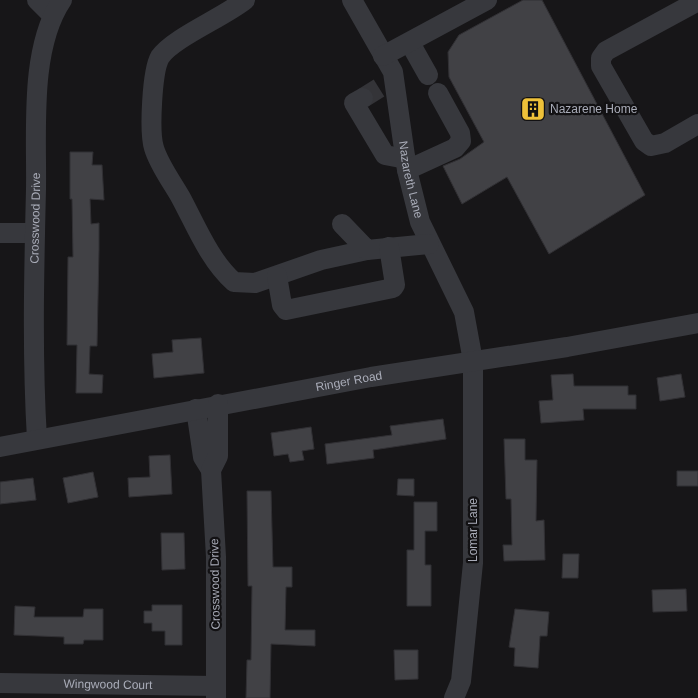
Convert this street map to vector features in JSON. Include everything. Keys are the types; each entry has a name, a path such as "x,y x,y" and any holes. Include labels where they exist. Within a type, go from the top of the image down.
{"street":[{"path":"37,0 57,8"},
{"path":"245,0 214,22 176,42 161,56 155,68 154,80 152,140 163,167 225,274 234,282 256,284 321,260 367,250 429,244"},
{"name":"Nazareth Lane","path":"352,0 393,72 379,88 406,164 420,222 429,244 464,312 473,361"},
{"path":"383,56 487,0"},
{"path":"698,2 606,51 601,58 601,66 644,141 651,146 665,142 698,124"},
{"name":"Crosswood Drive","path":"37,439 33,368 39,70 57,8"},
{"path":"410,43 428,75"},
{"path":"379,88 354,103 385,155 406,164 455,148 461,141 460,133 438,94"},
{"path":"342,224 367,250"},
{"path":"0,233 35,233"},
{"path":"276,276 282,305 286,310 393,288 395,285 389,248"},
{"name":"Ringer Road","path":"0,446 218,404 567,347 698,323"},
{"name":"Lomar Lane","path":"454,698 461,681 473,563 473,361"},
{"name":"Crosswood Drive","path":"216,692 216,557 211,470 218,456 218,404"},
{"name":"Crosswood Drive","path":"196,409 203,458 211,470"},
{"name":"Wingwood Court","path":"0,683 216,692"}],"building":[{"name":"Nazarene Home","path":"523,0 542,0 645,195 549,254 507,177 462,204 443,166 460,159 484,142 449,77 448,52 459,35"},
{"path":"70,152 93,152 92,165 102,165 104,200 90,199 91,224 99,223 99,250 97,346 90,346 89,374 103,375 102,393 76,393 77,345 67,345 68,257 73,257"},
{"path":"201,338 204,373 154,378 152,354 173,352 172,340"},
{"path":"573,374 574,386 628,386 628,395 636,395 636,409 583,409 584,420 541,423 539,401 553,400 551,375"},
{"path":"681,374 685,397 660,401 657,378"},
{"path":"443,419 446,439 373,450 374,458 327,464 325,444 392,435 390,426"},
{"path":"311,427 314,449 302,451 304,460 290,462 288,454 274,456 271,433"},
{"path":"504,439 525,439 525,460 537,460 536,521 544,520 545,560 504,561 503,545 512,545 511,499 506,499"},
{"path":"170,455 172,494 129,497 128,478 150,477 149,456"},
{"path":"677,471 698,471 698,486 677,486"},
{"path":"93,472 98,497 68,503 63,478"},
{"path":"33,478 36,500 0,504 0,482"},
{"path":"398,479 414,479 414,496 397,495"},
{"path":"247,491 271,491 273,567 292,567 292,587 286,587 285,630 315,630 315,646 271,644 270,698 246,698 247,660 251,660 252,586 248,586"},
{"path":"414,502 437,502 437,531 425,531 425,565 431,565 431,606 407,606 407,550 414,550"},
{"path":"161,533 184,533 185,569 162,570"},
{"path":"563,554 579,554 578,578 562,578"},
{"path":"686,589 687,611 653,612 652,590"},
{"path":"152,605 182,605 182,645 165,645 165,631 152,631 152,623 144,623 144,611 152,611"},
{"path":"15,606 35,607 34,617 83,617 84,609 103,609 103,640 84,640 83,644 64,644 64,637 14,635"},
{"path":"515,609 549,612 547,636 540,636 538,668 514,666 515,648 509,647"},
{"path":"394,650 418,650 418,679 395,680"}],"tunnel":[{"path":"363,98 379,88"}],"place":[{"name":"Nazarene Home","path":"533,109"}]}
